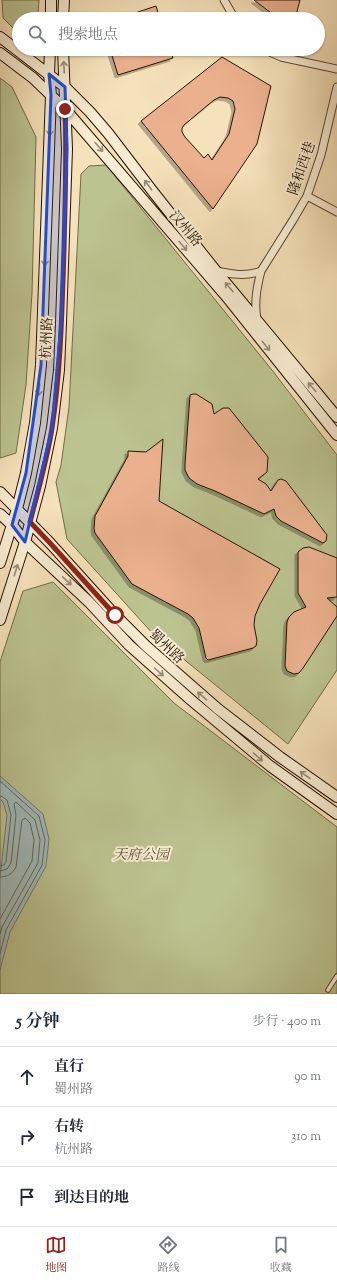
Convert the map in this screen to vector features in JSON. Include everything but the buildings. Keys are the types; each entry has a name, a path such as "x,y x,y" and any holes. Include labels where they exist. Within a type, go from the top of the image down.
{"main road":[{"path":"51,0 51,12"},
{"path":"63,12 64,0"},
{"name":"汉州路","path":"0,37 12,46"},
{"name":"汉州路","path":"0,53 33,78 65,109 226,296 337,435"},
{"name":"汉州路","path":"25,56 65,87 90,112 216,271 337,417"},
{"name":"杭州路","path":"0,563 17,509 26,473 35,423 42,365 51,95 49,74 50,56"},
{"name":"杭州路","path":"0,620 25,542 40,486 52,428 61,323 67,149 63,56"},
{"name":"蜀州路","path":"0,492 146,646 218,709 280,757 337,797"},
{"name":"蜀州路","path":"0,514 12,525 25,542 89,602 129,645 191,700 270,766 337,814"}],"street":[{"path":"224,0 231,12"},
{"path":"279,56 337,69"},
{"name":"隆和西巷","path":"257,321 254,307 255,294 261,271 307,196 321,155 337,87"},
{"path":"307,196 337,212"},
{"path":"216,271 236,275 252,274 261,271"}],"lane":[{"path":"328,990 337,976"}],"highlighted area":[{"path":"49,74 65,87 67,149 61,323 52,428 25,542 12,525 26,473 41,365 51,95"}],"green space":[{"path":"2,0 39,0 38,12 12,12 12,27 3,18"},
{"path":"0,78 12,87 36,137 32,293 26,385 16,453 0,458"},
{"path":"106,165 272,370 337,455 337,670 288,744 154,635 67,539 56,482 61,465 69,407 81,174 89,166"},
{"name":"天府公园","path":"53,582 174,703 337,827 337,994 0,994 0,662 23,591"}],"water":[{"path":"0,776 43,814 49,839 46,866 10,932 0,970 0,878 7,815 3,802 0,799"}],"route":[{"path":"65,109 67,149 58,370 52,428 40,486 30,522 115,615"}]}
